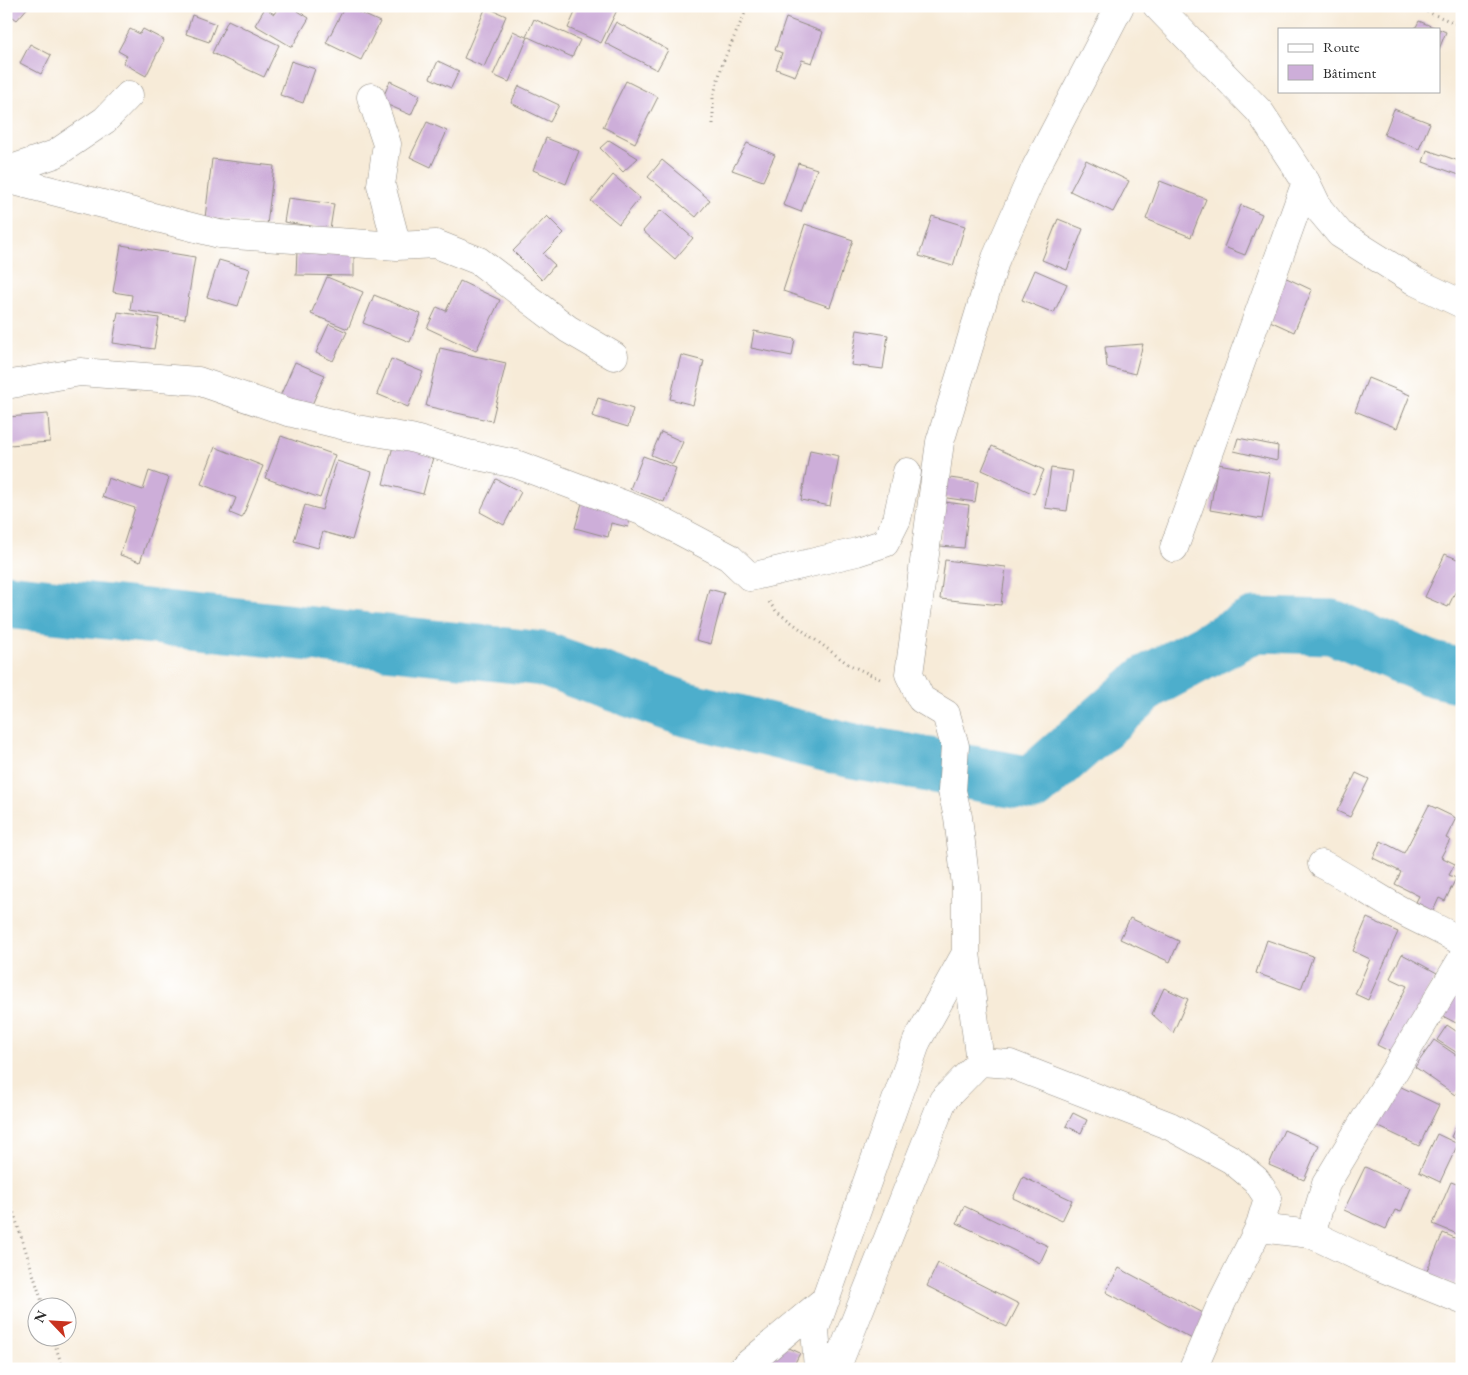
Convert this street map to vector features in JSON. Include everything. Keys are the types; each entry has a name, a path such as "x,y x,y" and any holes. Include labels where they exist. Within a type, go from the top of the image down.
{"street":[{"path":"980,1062 966,953 966,886 958,817 952,791 955,746 946,714 921,699 909,674 940,442 996,258 1036,167 1120,6"},
{"path":"1157,6 1260,112 1306,182 1319,209 1340,234 1416,282 1462,304"},
{"path":"6,171 55,154 105,120 128,95"},
{"path":"371,97 387,144 381,185 397,246"},
{"path":"6,179 220,234 397,246 436,244 479,261 568,329 614,356"},
{"path":"1174,548 1306,182"},
{"path":"6,384 80,372 198,382 288,412 357,429 411,438 468,454 516,464 644,512 729,557 750,577 857,552 885,543 897,519 906,472"},
{"path":"1322,864 1354,880 1399,909 1439,928 1462,942"},
{"path":"818,1369 815,1329 917,1041 966,953"},
{"path":"1311,1234 1326,1184 1462,959"},
{"path":"980,1062 1010,1064 1170,1126 1232,1160 1256,1180 1268,1198 1259,1228 1222,1302 1193,1369"},
{"path":"836,1369 944,1100 980,1062"},
{"path":"1259,1228 1311,1234 1380,1268 1462,1300"},
{"path":"742,1369 827,1298"}],"path":[{"path":"713,124 714,97 723,62 748,6"},
{"path":"1412,6 1462,26"},
{"path":"750,577 776,611 848,664 921,699"},
{"path":"6,1189 41,1298"},
{"path":"57,1348 64,1369"}],"building":[{"path":"6,6 29,6 17,20 6,12"},
{"path":"279,6 290,6 309,18 292,47 255,25 265,8 274,14"},
{"path":"345,6 380,22 361,60 326,43"},
{"path":"578,6 619,6 601,43 568,28"},
{"path":"486,7 506,16 484,67 464,58"},
{"path":"192,15 216,24 209,42 186,34"},
{"path":"786,18 823,32 812,63 802,60 795,76 776,69 782,53 775,50"},
{"path":"534,19 580,40 572,57 528,37 509,82 493,75 513,31 526,37"},
{"path":"228,20 279,45 264,77 212,53"},
{"path":"1419,21 1436,28 1416,28"},
{"path":"616,22 668,50 657,70 605,43"},
{"path":"130,29 140,34 143,29 164,40 146,76 123,63 127,56 118,51"},
{"path":"1440,29 1446,32 1440,47"},
{"path":"30,44 51,55 41,74 20,63"},
{"path":"291,61 315,69 303,103 280,95"},
{"path":"438,61 459,71 451,88 430,78"},
{"path":"390,81 420,95 411,115 381,102"},
{"path":"626,81 658,97 635,143 603,127"},
{"path":"519,86 559,105 550,122 511,103"},
{"path":"1394,109 1430,123 1419,149 1384,135"},
{"path":"427,122 447,131 431,167 410,157"},
{"path":"546,138 579,151 566,184 533,170"},
{"path":"609,140 638,158 623,172 600,148"},
{"path":"747,143 775,155 763,181 732,170"},
{"path":"1427,150 1462,162 1462,176 1423,162"},
{"path":"212,159 274,166 267,225 205,218"},
{"path":"662,160 710,200 696,217 648,177"},
{"path":"1086,160 1129,181 1113,212 1070,191"},
{"path":"798,163 817,169 801,212 783,205"},
{"path":"613,175 640,198 619,224 591,201"},
{"path":"1160,181 1206,199 1191,237 1146,219"},
{"path":"288,198 334,204 330,229 284,222"},
{"path":"1241,205 1262,214 1245,255 1224,247"},
{"path":"661,210 693,238 675,259 643,231"},
{"path":"547,216 564,233 543,254 555,265 542,280 513,251"},
{"path":"932,216 965,226 953,266 919,256"},
{"path":"1058,219 1083,229 1067,270 1042,260"},
{"path":"805,224 853,240 830,307 783,291"},
{"path":"121,245 195,257 185,319 130,310 132,295 113,292"},
{"path":"297,251 354,253 354,276 296,275"},
{"path":"219,260 250,269 238,306 207,297"},
{"path":"1035,270 1067,284 1054,313 1022,300"},
{"path":"1278,274 1312,290 1294,332 1259,316"},
{"path":"327,277 363,292 348,329 311,314"},
{"path":"460,281 500,300 476,351 427,328 437,307 446,311"},
{"path":"374,295 421,314 410,342 363,323"},
{"path":"118,312 159,318 154,349 113,343"},
{"path":"329,324 347,332 333,361 316,353"},
{"path":"857,330 888,335 883,369 851,365"},
{"path":"754,331 795,339 792,356 751,348"},
{"path":"1143,344 1135,374 1107,367 1105,347"},
{"path":"440,348 506,363 492,421 426,406"},
{"path":"681,355 704,361 693,405 670,399"},
{"path":"391,359 423,372 408,407 377,394"},
{"path":"295,362 325,375 307,416 277,403"},
{"path":"1368,378 1410,395 1397,428 1355,411"},
{"path":"598,398 633,409 628,427 592,416"},
{"path":"48,414 50,442 9,445 7,417"},
{"path":"661,432 683,442 673,464 651,455"},
{"path":"281,436 335,455 320,498 265,478"},
{"path":"1238,438 1278,446 1277,461 1234,451"},
{"path":"395,439 435,450 423,494 383,484"},
{"path":"992,446 1044,470 1034,494 982,470"},
{"path":"215,447 263,466 242,518 230,513 236,498 201,484"},
{"path":"810,450 839,456 830,506 801,500"},
{"path":"643,456 676,468 664,502 630,489"},
{"path":"337,461 372,472 352,540 323,532 318,548 294,541 305,505 322,510"},
{"path":"1218,464 1270,473 1262,519 1210,510"},
{"path":"1051,468 1073,471 1067,511 1045,508"},
{"path":"149,471 169,478 140,562 120,555 135,508 102,497 108,478 143,490"},
{"path":"936,476 978,482 975,502 933,496"},
{"path":"496,479 521,492 504,525 480,512"},
{"path":"584,496 633,509 628,527 611,523 608,537 575,528"},
{"path":"944,502 969,505 964,548 940,546"},
{"path":"1445,554 1462,561 1462,578 1448,607 1425,597"},
{"path":"945,560 1006,567 1001,605 940,599"},
{"path":"709,589 724,593 711,644 696,640"},
{"path":"1356,773 1369,779 1350,817 1337,811"},
{"path":"1429,805 1456,818 1446,838 1450,840 1441,857 1455,864 1449,875 1456,878 1445,901 1439,898 1433,911 1416,902 1419,896 1395,884 1401,872 1373,858 1381,841 1404,853"},
{"path":"1130,918 1179,941 1170,962 1120,939"},
{"path":"1367,918 1398,932 1368,1000 1355,994 1370,959 1353,951"},
{"path":"1267,940 1313,956 1301,989 1256,973"},
{"path":"1402,954 1437,973 1395,1054 1377,1045 1407,986 1390,978"},
{"path":"1164,988 1188,999 1173,1033 1152,1014"},
{"path":"1451,992 1462,998 1462,1013 1456,1023 1439,1014"},
{"path":"1447,1025 1462,1035 1462,1056 1437,1040"},
{"path":"1434,1040 1462,1059 1462,1085 1455,1095 1415,1067"},
{"path":"1395,1084 1439,1105 1419,1146 1375,1125"},
{"path":"1073,1113 1087,1120 1081,1133 1066,1126"},
{"path":"1459,1120 1462,1121 1462,1143 1451,1137"},
{"path":"1284,1130 1319,1145 1304,1180 1269,1165"},
{"path":"1437,1134 1458,1144 1440,1182 1419,1172"},
{"path":"1365,1167 1411,1188 1401,1212 1395,1210 1386,1229 1344,1210"},
{"path":"1023,1177 1072,1200 1062,1221 1013,1198"},
{"path":"1451,1182 1462,1186 1462,1236 1433,1224"},
{"path":"964,1206 1048,1246 1040,1263 957,1223"},
{"path":"1443,1233 1462,1241 1462,1268 1455,1285 1426,1273"},
{"path":"938,1263 1019,1304 1007,1327 927,1286"},
{"path":"1119,1268 1207,1315 1194,1340 1106,1292"},
{"path":"776,1342 800,1353 792,1369 764,1369"}],"waterway":[{"path":"6,601 543,659 682,708 853,751 1032,784 1148,682 1254,625 1332,627 1432,669 1462,676"}]}
